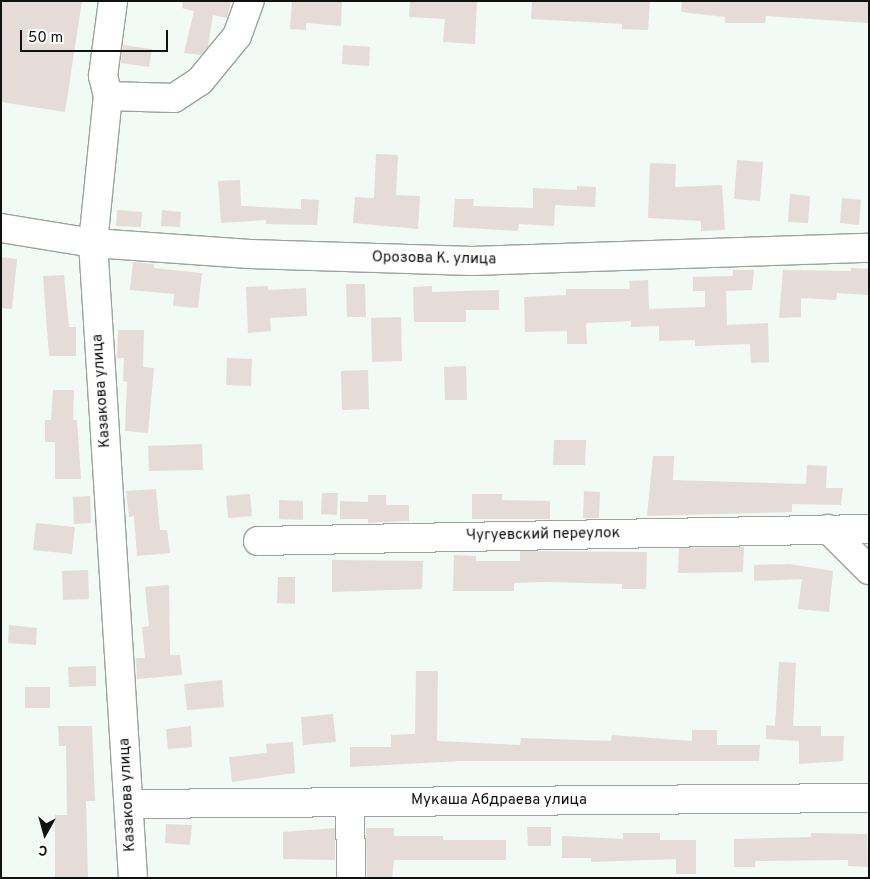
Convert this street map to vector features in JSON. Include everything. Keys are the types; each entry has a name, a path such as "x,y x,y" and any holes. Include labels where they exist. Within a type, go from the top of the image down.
{"street":[{"name":"Казакова улица","path":"113,1 103,76 108,96 92,242 130,804 133,878"},
{"path":"108,96 174,98 200,81 237,36 250,1"},
{"name":"Орозова К. улица","path":"1,228 92,242 250,254 472,261 869,248"},
{"path":"828,529 869,570"},
{"name":"Чугуевский переулок","path":"258,541 869,529"},
{"name":"Мукаша Абдраева улица","path":"130,804 869,798"},
{"path":"350,802 350,878"}],"building":[{"path":"1,1 82,1 65,112 1,102"},
{"path":"183,1 231,1 227,18 213,15 208,47 201,55 184,53 194,11 182,8"},
{"path":"292,1 342,1 341,26 306,23 306,30 290,29"},
{"path":"410,1 477,1 475,44 443,42 445,19 409,17"},
{"path":"532,1 650,1 648,30 622,29 622,24 531,19"},
{"path":"682,1 869,1 869,23 766,16 765,23 725,23 725,17 681,12"},
{"path":"123,45 152,49 149,67 121,63"},
{"path":"343,45 370,47 369,66 342,64"},
{"path":"376,154 398,155 396,195 420,196 418,229 353,223 355,197 374,198"},
{"path":"737,160 763,162 760,201 734,199"},
{"path":"650,163 676,164 675,187 722,185 725,230 701,231 701,221 648,218"},
{"path":"240,180 241,206 301,209 301,199 319,200 317,225 266,224 266,220 221,223 218,181"},
{"path":"577,186 596,187 595,207 555,205 554,226 519,224 518,231 453,227 455,199 474,199 473,206 533,208 533,188 577,190"},
{"path":"790,194 810,196 808,223 788,222"},
{"path":"842,198 861,200 859,225 840,223"},
{"path":"117,210 142,212 141,227 116,226"},
{"path":"162,210 181,212 180,227 161,226"},
{"path":"1,257 17,259 12,309 1,308"},
{"path":"133,262 154,264 154,268 202,273 198,308 173,306 174,294 130,290"},
{"path":"851,268 869,269 869,295 837,293 836,300 801,298 801,317 779,318 783,270 851,271"},
{"path":"733,270 754,270 752,290 726,291 727,325 768,323 769,362 751,363 750,344 695,346 695,340 659,341 659,326 631,327 631,321 586,323 587,344 567,344 567,331 525,332 524,297 566,295 566,289 630,289 629,281 648,280 649,309 705,307 705,291 693,291 693,277 733,276"},
{"path":"64,275 69,327 76,327 76,356 49,356 43,276"},
{"path":"346,284 365,284 366,317 347,317"},
{"path":"268,286 268,290 306,288 307,316 270,318 271,331 248,333 246,287"},
{"path":"432,286 432,292 499,290 499,310 466,310 466,322 414,322 413,287"},
{"path":"401,317 402,361 372,362 371,318"},
{"path":"118,330 144,330 143,367 154,368 148,433 125,431 127,382 123,381 124,358 117,358"},
{"path":"227,358 252,359 251,386 226,385"},
{"path":"466,366 467,400 445,400 444,367"},
{"path":"368,370 369,409 342,410 341,371"},
{"path":"53,390 74,390 73,420 77,420 81,479 55,479 55,442 45,442 45,420 51,420"},
{"path":"554,440 586,440 585,465 553,465"},
{"path":"202,444 203,470 149,471 148,446"},
{"path":"653,456 674,456 673,480 806,484 807,465 827,466 826,488 843,488 841,505 792,504 792,512 647,516"},
{"path":"156,489 160,530 167,530 170,553 137,556 134,516 129,517 126,491"},
{"path":"584,491 600,492 599,518 583,518"},
{"path":"322,493 338,493 337,515 321,514"},
{"path":"250,494 252,516 228,518 226,496"},
{"path":"472,494 502,494 502,500 550,501 550,519 472,519"},
{"path":"368,495 386,495 386,505 409,505 409,521 368,523 368,519 340,519 340,501 368,502"},
{"path":"90,496 91,523 74,524 73,497"},
{"path":"279,500 303,501 303,520 279,519"},
{"path":"36,523 75,527 72,554 33,550"},
{"path":"744,547 743,572 678,573 679,548"},
{"path":"520,551 647,552 646,589 622,589 622,584 546,582 514,583 514,591 453,591 454,555 476,556 476,561 520,561"},
{"path":"332,560 423,561 422,589 332,592"},
{"path":"789,564 833,571 829,612 798,609 802,579 754,581 754,565"},
{"path":"88,570 89,599 63,600 62,571"},
{"path":"278,577 295,577 295,604 277,603"},
{"path":"169,585 170,655 180,655 182,675 137,679 136,658 145,658 142,627 149,626 145,587"},
{"path":"9,625 37,628 36,645 8,643"},
{"path":"779,662 796,663 793,726 821,726 821,736 844,736 843,761 799,764 799,741 766,739 766,725 775,726"},
{"path":"96,666 96,686 69,687 68,667"},
{"path":"416,671 438,671 437,741 520,745 521,738 611,741 612,735 692,741 692,730 717,730 717,745 760,745 759,761 460,761 350,767 350,747 391,747 391,735 415,734"},
{"path":"222,680 224,707 187,710 184,684"},
{"path":"25,687 50,687 50,708 25,708"},
{"path":"333,714 336,742 303,745 301,717"},
{"path":"58,726 92,726 95,801 86,801 88,878 55,878 55,815 67,815 66,746 59,746"},
{"path":"191,726 192,747 168,749 166,729"},
{"path":"293,742 295,773 232,782 229,757 267,753 266,744"},
{"path":"166,824 192,825 190,845 165,843"},
{"path":"527,827 551,827 551,846 528,846"},
{"path":"335,828 335,860 283,859 283,832"},
{"path":"366,828 394,828 394,836 443,836 443,840 506,840 506,860 394,860 392,878 367,878"},
{"path":"623,833 660,833 660,840 696,840 696,874 676,874 676,859 591,862 591,858 562,858 562,836 623,839"},
{"path":"811,833 867,834 868,867 848,866 848,860 755,861 755,867 734,867 734,839 811,837"}]}
